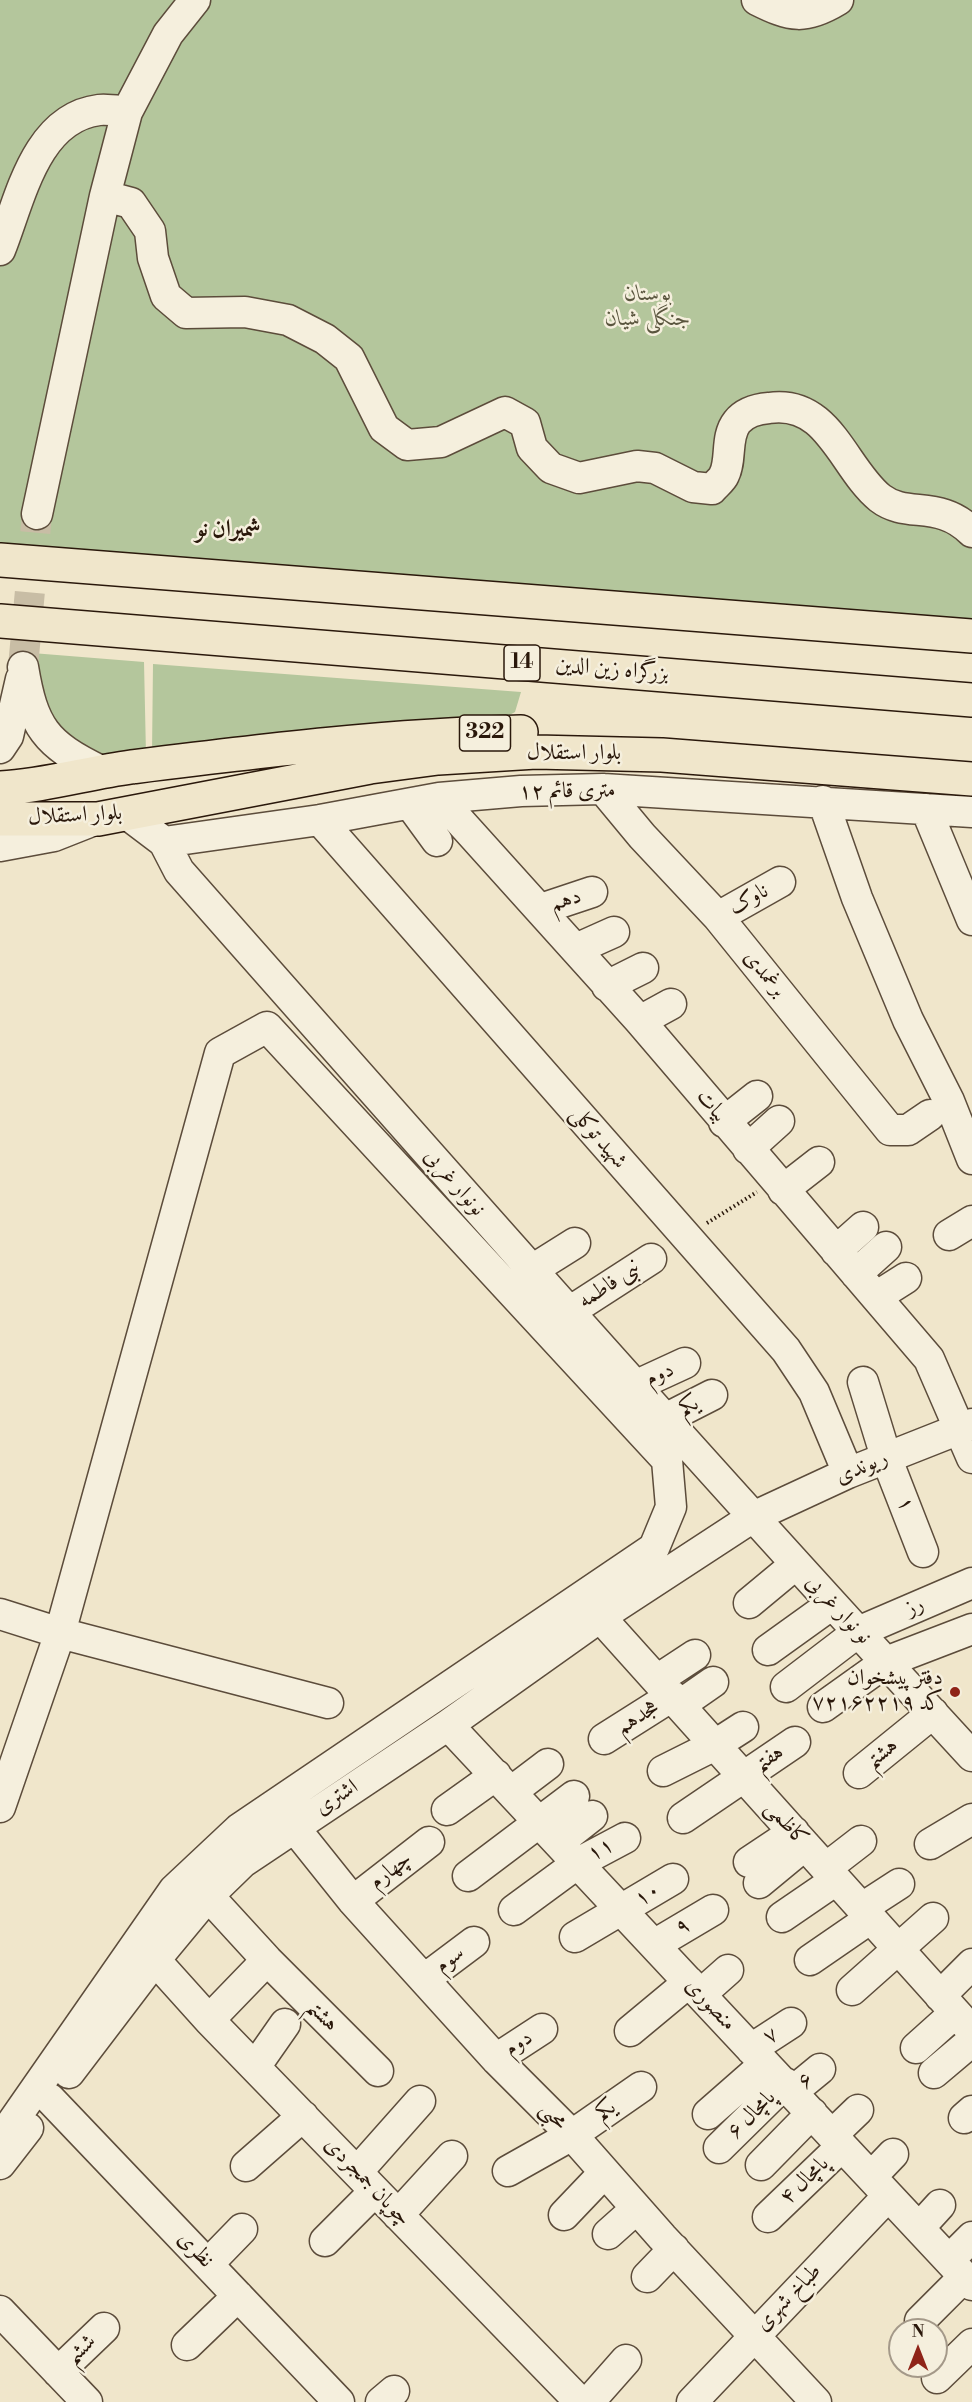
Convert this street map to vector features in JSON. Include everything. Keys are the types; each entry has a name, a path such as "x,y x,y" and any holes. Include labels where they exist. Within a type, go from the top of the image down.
{"main road":[{"path":"0,560 972,636"},
{"name":"بزرگراه زین الدین","path":"0,621 972,700"},
{"name":"بلوار استقلال","path":"0,788 52,782 101,771 290,747 447,734 542,732 661,737 972,761"},
{"path":"290,747 303,752 308,758 306,773 299,780"},
{"name":"بلوار استقلال","path":"0,819 112,817 370,767 438,759 536,753 662,755 972,779"}],"street":[{"path":"38,514 105,196 127,112 168,34 195,0"},
{"path":"757,0 793,14 815,14 838,0"},
{"path":"0,250 36,158 51,135 73,118 100,110 127,112"},
{"path":"105,196 131,203 144,221 150,231 153,258 166,296 186,313 244,312 288,320 325,339 349,358 384,428 407,445 441,442 505,412 525,423 532,448 551,468 579,478 637,466 655,468 693,487 712,489 725,475 728,449 736,423 750,411 773,407 800,409 823,426 844,450 864,485 883,500 904,508 941,512 959,520 972,532"},
{"path":"0,748 8,736 23,667 34,716 43,731 75,759 101,771"},
{"name":"۱۲ متری قائم","path":"164,842 320,820 425,801 521,791 603,789 972,812"},
{"name":"برغمدی","path":"603,789 642,836 718,917 890,1130 908,1130 930,1115"},
{"path":"425,801 436,841"},
{"name":"بیات","path":"425,801 541,909 640,1021 929,1359 965,1426 972,1458"},
{"path":"823,801 857,898 909,1020 949,1101 972,1159"},
{"path":"0,846 54,836 112,817 164,842 180,803"},
{"path":"926,809 972,920"},
{"name":"شهید توکلی","path":"320,820 786,1350 814,1392 848,1473"},
{"name":"نونوار غربی","path":"164,842 179,871 753,1517"},
{"name":"ناوک","path":"718,917 780,882"},
{"name":"دهم","path":"541,909 592,892"},
{"path":"576,949 614,932"},
{"path":"607,986 643,968"},
{"path":"640,1021 671,1004"},
{"path":"0,1807 60,1633 220,1053 267,1027 668,1460 671,1507 654,1548 239,1829 174,1890 0,2140"},
{"path":"724,1122 758,1096"},
{"path":"748,1149 779,1121"},
{"path":"785,1193 824,1170"},
{"path":"836,1251 863,1227"},
{"path":"532,1270 575,1243"},
{"path":"856,1274 886,1247"},
{"name":"نبی فاطمه","path":"569,1312 651,1259"},
{"path":"884,1307 911,1286"},
{"name":"دوم","path":"636,1386 685,1364"},
{"name":"۱","path":"864,1382 886,1457 923,1552"},
{"name":"یکم","path":"665,1419 712,1395"},
{"name":"ریوندی","path":"753,1517 848,1473 965,1426"},
{"name":"نو نوار غربی","path":"753,1517 933,1713 967,1743"},
{"name":"اشتری","path":"0,2164 155,1960 208,1896 243,1862 293,1826 448,1725 600,1617 753,1517"},
{"path":"749,1603 796,1564"},
{"name":"رز","path":"858,1632 972,1583"},
{"path":"768,1650 832,1604"},
{"path":"0,1614 60,1633 327,1703"},
{"name":"کاظمی","path":"600,1617 956,2013"},
{"path":"823,1707 886,1662 972,1629"},
{"path":"786,1688 858,1632"},
{"path":"670,1694 695,1655"},
{"path":"670,1694 713,1682"},
{"name":"هجدهم","path":"604,1739 670,1694"},
{"name":"هشتم","path":"859,1773 933,1713"},
{"name":"منصوری","path":"448,1725 962,2274"},
{"path":"663,1771 716,1745 743,1727"},
{"name":"هفتم","path":"683,1818 795,1742"},
{"path":"447,1810 503,1782 541,1758"},
{"path":"514,1910 583,1806"},
{"path":"930,1844 972,1819"},
{"name":"محبی","path":"293,1826 353,1901 426,1978 496,2059 572,2135 636,2209 656,2255 693,2289 754,2335 816,2402"},
{"name":"۱۱","path":"559,1842 625,1838"},
{"path":"754,1873 800,1839"},
{"path":"782,1917 831,1874 861,1841"},
{"name":"چهارم","path":"353,1901 429,1842"},
{"path":"468,1876 559,1842"},
{"name":"۱۰","path":"575,1937 623,1911 674,1879"},
{"path":"810,1960 899,1884"},
{"name":"هشتم","path":"212,1900 267,1960 378,2071"},
{"name":"۹","path":"654,1945 713,1910"},
{"path":"852,1990 933,1918"},
{"name":"سوم","path":"426,1978 474,1942"},
{"name":"چوپان جمجردی","path":"155,1960 209,2020 573,2399"},
{"path":"209,2020 267,1960"},
{"path":"916,2048 956,2013 972,1964"},
{"path":"630,2031 695,1988 728,1970"},
{"name":"۷","path":"781,2080 791,2023"},
{"path":"255,2067 285,2024"},
{"name":"دوم","path":"496,2059 542,2029"},
{"path":"934,2073 972,2041"},
{"name":"۶","path":"781,2080 820,2069"},
{"path":"708,2115 781,2080"},
{"path":"761,2165 781,2080"},
{"name":"۶ پامچال","path":"719,2148 781,2080"},
{"name":"یکم","path":"508,2171 572,2135 641,2087"},
{"name":"نظری","path":"50,2099 339,2402"},
{"path":"325,2241 420,2100"},
{"name":"پامچال ۴","path":"768,2217 837,2141 858,2110"},
{"path":"246,2166 303,2116"},
{"name":"طباخ شهری","path":"692,2402 754,2335 880,2186 893,2154"},
{"path":"398,2215 453,2156"},
{"path":"564,2215 603,2173"},
{"path":"918,2228 940,2205"},
{"path":"608,2234 636,2209"},
{"path":"208,2264 242,2229"},
{"path":"923,2318 962,2274 972,2237"},
{"path":"187,2345 238,2296"},
{"path":"0,2311 87,2402"},
{"name":"ششم","path":"58,2372 104,2328"},
{"path":"948,2368 972,2344"},
{"path":"573,2399 626,2360"}],"path":[{"path":"686,1236 785,1193"}],"green space":[{"name":"بوستان جنگلی شیان","path":"0,0 972,0 972,641 0,567"},
{"path":"32,653 144,662 146,755 104,758 61,740 31,667"},
{"path":"153,664 521,692 515,712 495,723 152,753"}],"tunnel":[{"path":"23,667 37,514"}],"place":[{"name":"دفتر پیشخوان کد ۷۲۱۶۲۲۱۹","path":"955,1692"}],"district":[{"name":"شمیران نو","path":"228,530"}]}
